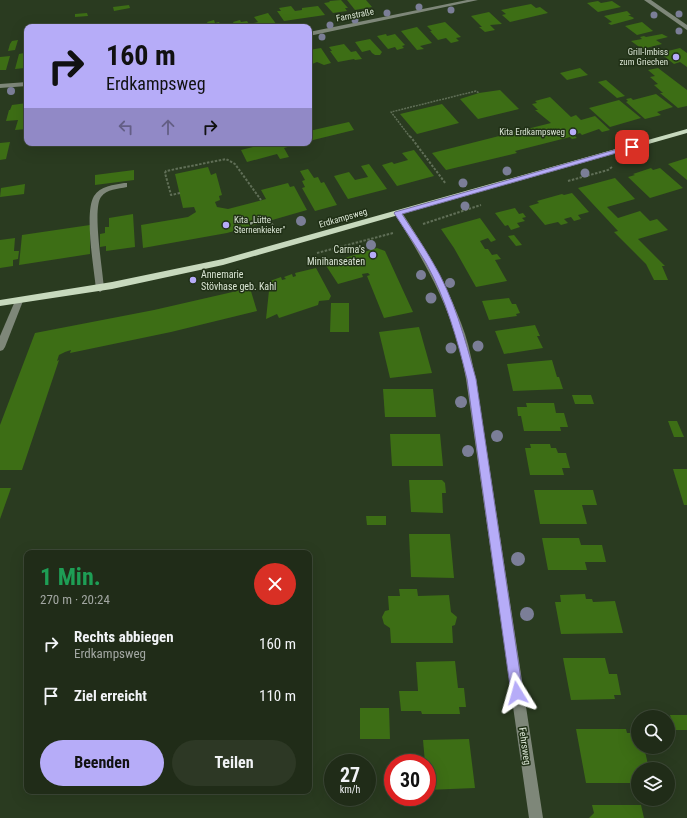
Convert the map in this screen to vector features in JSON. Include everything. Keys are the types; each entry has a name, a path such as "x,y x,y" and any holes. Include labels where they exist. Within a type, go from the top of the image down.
{"main road":[{"name":"Erdkampsweg","path":"0,303 161,277 223,262 687,131"}],"street":[{"name":"Farnstraße","path":"312,33 475,0"},
{"path":"647,0 687,28"},
{"path":"0,86 24,84"},
{"path":"100,288 94,227 94,202 102,191 124,185"},
{"name":"Fehrsweg","path":"398,213 430,262 445,296 458,330 471,379 536,818"},
{"path":"0,346 19,301"}],"path":[{"path":"457,197 392,112 476,91 479,94"},
{"path":"180,193 172,195 166,171 226,159 235,164 261,200"}],"building":[{"path":"341,0 348,8 345,8 347,11 333,13 324,3 330,2 329,1"},
{"path":"347,0 366,0 372,7 355,10"},
{"path":"598,1 601,3 612,1 621,7 598,12 587,3"},
{"path":"531,4 536,8 540,7 548,13 510,22 502,15 506,14 501,10"},
{"path":"129,5 130,8 114,11 113,7"},
{"path":"291,6 295,11 302,10 302,8 318,6 325,15 284,21 277,11 281,11 279,8"},
{"path":"627,11 631,15 628,15 634,18 633,19 611,25 608,23 612,22 604,16"},
{"path":"489,12 502,24 490,25 495,30 485,32 479,27 482,27 471,16"},
{"path":"87,13 88,16 75,17 75,14"},
{"path":"268,13 276,24 249,24 258,22 254,17"},
{"path":"214,20 215,23 219,22 220,24 208,24 207,22"},
{"path":"240,20 241,22 247,21 249,24 234,24 233,22"},
{"path":"445,22 461,37 456,38 459,41 451,43 446,38 438,40 427,26"},
{"path":"642,22 653,31 637,35 625,26"},
{"path":"417,27 432,43 420,46 424,49 417,50 401,31"},
{"path":"386,34 387,36 395,34 405,45 402,46 404,48 397,50 395,47 388,49 377,36"},
{"path":"662,34 668,37 656,40 662,44 642,49 631,41 642,39 640,37 644,36 646,37"},
{"path":"370,39 382,52 380,55 375,55 370,50 362,52 355,42"},
{"path":"18,40 15,50 8,51 12,41"},
{"path":"344,44 351,52 356,51 362,59 338,62 330,51 332,51 329,47"},
{"path":"321,48 331,63 324,65 317,62 312,64 312,50"},
{"name":"Grill-Imbiss zum Griechen","path":"680,48 687,53 687,67 680,62 674,64 660,53"},
{"path":"24,53 24,68 15,69 19,54"},
{"path":"10,56 6,70 0,70 0,57"},
{"path":"580,68 588,75 567,80 560,73"},
{"path":"658,68 687,90 687,106 678,108 660,93 663,93 654,85 658,84 650,77 655,76 648,70"},
{"path":"606,80 625,96 617,98 598,82"},
{"path":"500,90 519,109 478,119 460,99 479,93"},
{"path":"656,94 673,107 657,112 661,115 645,119 626,102 628,101 626,99 631,98 633,100"},
{"path":"550,97 571,117 576,115 581,120 595,116 610,130 602,132 599,129 582,135 580,133 574,135 577,138 572,139 570,137 515,151 517,153 446,170 432,153 551,123 535,110 538,110 532,104 537,103 535,101"},
{"path":"619,100 641,118 610,127 589,108"},
{"path":"24,103 24,129 15,130 18,120 6,121 12,105"},
{"path":"442,104 459,123 417,134 400,114"},
{"path":"349,122 354,130 312,140 312,130"},
{"path":"10,142 6,159 0,160 0,143"},
{"path":"257,146 292,146 284,148 289,157 280,159 277,154 247,162 241,150"},
{"path":"414,150 434,176 397,186 382,165 392,162 394,164 408,160 402,153"},
{"path":"687,158 687,180 668,164"},
{"path":"369,164 387,189 348,199 334,176 349,172 355,180 368,177 361,166"},
{"path":"208,167 211,175 216,173 222,195 219,196 220,200 215,202 217,207 228,209 266,199 261,190 288,183 290,187 294,186 307,210 227,233 143,248 141,225 188,217 196,212 194,207 183,208 175,174"},
{"path":"651,168 653,170 660,168 683,188 650,198 628,177"},
{"path":"308,169 314,178 318,177 321,183 324,182 337,205 315,211 302,188 305,187 302,181 305,180 300,171"},
{"path":"134,170 134,180 95,185 95,175"},
{"path":"615,178 635,199 607,207 618,218 640,211 650,221 657,219 668,230 638,239 665,266 662,266 668,280 654,280 646,264 614,232 618,231 578,188"},
{"path":"25,184 24,194 0,197 1,188"},
{"path":"572,193 589,212 578,215 581,219 574,221 571,217 564,219 568,223 561,225 558,222 545,225 529,206 539,203 537,201 562,194"},
{"path":"515,208 519,214 523,213 526,217 522,218 525,221 517,223 520,227 511,230 508,225 505,226 495,213"},
{"path":"133,214 135,247 106,251 106,246 100,247 100,234 105,233 105,227 109,227 109,218"},
{"path":"480,218 496,240 491,242 488,238 480,241 485,249 488,249 492,255 497,254 501,259 495,260 507,281 476,287 454,248 441,229"},
{"path":"90,225 90,254 19,265 22,235"},
{"path":"514,235 522,245 516,246 508,236"},
{"path":"15,238 14,251 19,251 18,259 13,260 13,266 0,268 0,240"},
{"path":"377,248 385,251 413,312 384,318 367,276 370,275 368,273 362,274 363,277 338,284 325,264"},
{"path":"316,268 331,296 329,300 319,301 318,305 279,318 277,314 266,319 270,281 281,277 282,280 286,279 284,277 292,274 293,277 296,276 295,273"},
{"path":"250,288 257,311 171,332 70,353 71,350 59,355 57,361 59,360 22,470 0,470 0,425 35,333 154,310"},
{"path":"509,298 512,304 516,304 520,313 516,314 517,316 489,320 482,301"},
{"path":"331,303 349,303 349,332 330,332"},
{"path":"535,325 540,336 537,336 543,348 504,354 495,331"},
{"path":"419,327 432,373 390,378 379,332"},
{"path":"552,360 557,377 559,377 563,389 513,391 507,364"},
{"path":"383,389 433,389 436,417 385,417"},
{"path":"572,395 591,395 594,404 575,404"},
{"path":"526,403 554,403 556,413 564,413 568,427 560,427 561,431 524,431 521,416 518,416 517,407 527,407"},
{"path":"668,421 677,421 684,437 674,437"},
{"path":"390,434 440,434 443,466 392,466"},
{"path":"530,444 550,444 551,448 556,448 558,453 566,453 570,468 562,468 564,475 530,475 525,448 531,448"},
{"path":"673,469 687,469 687,505 684,505"},
{"path":"409,480 442,480 445,483 446,493 442,493 443,513 411,512"},
{"path":"0,488 11,488 0,519"},
{"path":"534,490 593,490 597,505 582,505 587,524 540,524"},
{"path":"366,516 386,516 386,525 367,525"},
{"path":"409,534 450,534 454,578 411,577"},
{"path":"542,538 579,538 581,545 602,545 606,562 585,562 587,570 548,570"},
{"path":"399,589 417,589 418,596 449,595 451,612 457,617 455,625 452,626 453,643 391,643 390,628 384,624 382,617 385,611 389,610 388,596 400,596"},
{"path":"585,594 586,599 592,599 593,602 615,601 623,633 561,634 555,602 561,602 560,595"},
{"path":"563,658 605,658 609,674 617,674 621,695 614,695 615,699 571,700"},
{"path":"455,661 458,688 464,688 466,707 459,707 460,714 422,714 421,711 401,711 399,691 418,691 416,662"},
{"path":"360,708 389,708 390,739 360,739"},
{"path":"675,715 687,715 687,730 675,730"},
{"path":"576,729 626,729 627,733 631,733 631,754 646,754 647,762 631,762 631,783 586,783"},
{"path":"469,739 475,788 436,790 436,754 424,754 423,740"},
{"path":"592,805 641,806 644,818 589,818 594,813"}],"place":[{"name":"Grill-Imbiss zum Griechen","path":"676,57"},
{"name":"Kita Erdkampsweg","path":"573,132"},
{"name":"Kita „Lütte Sternenkieker\"","path":"226,225"},
{"name":"Carma's Minihanseaten","path":"373,255"},
{"name":"Annemarie Stövhase geb. Kahl","path":"193,280"}],"route":[{"path":"517,693 471,379 458,330 445,296 430,262 398,213 632,147"}]}
